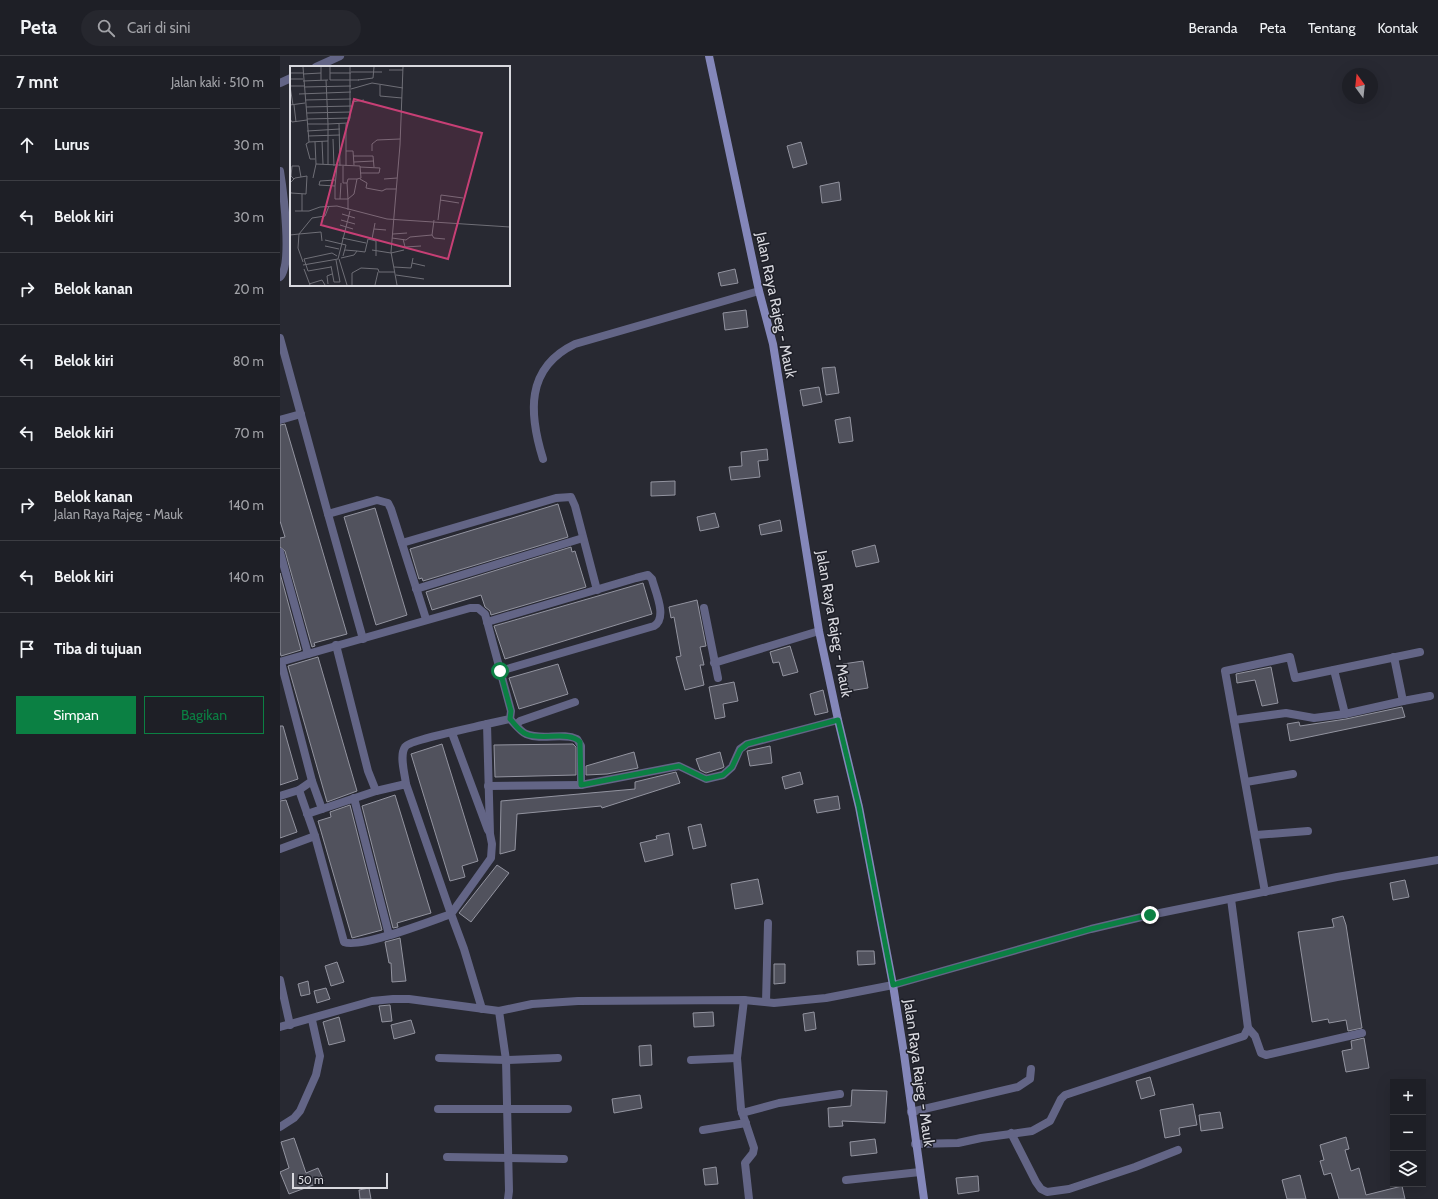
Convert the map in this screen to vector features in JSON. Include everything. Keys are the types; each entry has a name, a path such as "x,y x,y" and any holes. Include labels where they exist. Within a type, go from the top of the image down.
{"main road":[{"name":"Jalan Raya Rajeg - Mauk","path":"709,56 759,291 773,344 819,631 859,807 893,985 924,1199"}],"street":[{"path":"318,66 340,56"},
{"path":"280,83 290,78"},
{"path":"280,174 286,266 280,277"},
{"path":"543,459 536,436 534,398 538,382 544,369 564,349 575,344 759,291"},
{"path":"280,338 364,639"},
{"path":"280,420 301,414"},
{"path":"402,544 567,496 571,497 574,501 597,590"},
{"path":"328,514 377,500 382,500 388,503 426,619"},
{"path":"416,589 583,538"},
{"path":"280,552 308,654"},
{"path":"487,622 636,578 650,576 661,615 657,624 650,627 500,671"},
{"path":"322,809 312,781 280,662 336,645 364,639 426,619 478,608 485,614 510,704 513,722 521,731 534,736 569,736 577,739 581,746 581,785"},
{"path":"704,608 718,678"},
{"path":"714,663 819,631"},
{"path":"336,645 368,772 376,791"},
{"path":"1265,892 1256,835 1225,671 1290,657 1295,678 1420,652"},
{"path":"1394,657 1403,702"},
{"path":"1334,670 1344,714"},
{"path":"1234,720 1286,713 1314,718 1344,714 1430,696"},
{"path":"482,1009 464,949 406,784 403,760 404,747 419,740 487,724 520,721 575,702"},
{"path":"488,786 581,785 679,766 706,779 728,773 743,746 747,744 838,720"},
{"path":"299,790 315,836 344,942 348,944 371,941 451,914 490,858 492,844 490,834 487,724"},
{"path":"452,733 490,834"},
{"path":"1246,782 1293,774"},
{"path":"280,796 299,790 312,781"},
{"path":"307,814 376,791 406,784"},
{"path":"354,798 389,935"},
{"path":"1256,835 1308,831"},
{"path":"280,849 315,836"},
{"path":"280,1027 312,1020 372,1001 393,999 410,999 500,1011 532,1004 578,1001 744,1000 766,1002 826,998 893,985 1091,929 1337,877 1438,860"},
{"path":"1231,899 1248,1028 1255,1036 1261,1053 1266,1055 1362,1033"},
{"path":"766,1002 768,923"},
{"path":"280,980 290,1025"},
{"path":"744,1000 737,1058 742,1113 754,1148 754,1153 745,1163 749,1199"},
{"path":"500,1011 506,1060 508,1199"},
{"path":"280,1127 294,1118 300,1111 316,1075 320,1056 312,1020"},
{"path":"915,1144 958,1143 1024,1133 1042,1127 1050,1120 1061,1099 1065,1095 1232,1041 1244,1036 1248,1028"},
{"path":"439,1058 506,1060 558,1058"},
{"path":"691,1060 737,1058"},
{"path":"911,1112 1018,1087 1030,1079 1031,1069"},
{"path":"742,1113 779,1103 840,1094"},
{"path":"438,1109 568,1108"},
{"path":"703,1130 746,1123"},
{"path":"1011,1134 1036,1182 1041,1189 1047,1192 1069,1189 1135,1167 1178,1150"},
{"path":"447,1157 564,1159"},
{"path":"846,1180 920,1172"}],"building":[{"path":"801,142 807,164 793,168 787,146"},
{"path":"839,182 841,200 822,203 820,186"},
{"path":"735,269 738,283 721,286 718,273"},
{"path":"746,310 748,327 725,330 723,313"},
{"path":"835,367 839,393 826,395 822,368"},
{"path":"819,387 822,402 803,406 800,390"},
{"path":"850,417 853,441 839,443 835,420"},
{"path":"285,424 347,634 314,643 315,646 312,647 285,551 280,547 280,538 285,537 280,521 280,425"},
{"path":"767,449 768,460 758,461 760,477 731,480 729,467 742,466 741,452"},
{"path":"675,481 675,495 651,496 651,482"},
{"path":"558,504 568,537 423,581 422,578 419,579 410,549"},
{"path":"375,508 407,615 376,625 344,517"},
{"path":"715,513 719,527 700,531 697,517"},
{"path":"780,520 782,531 761,535 759,525"},
{"path":"875,545 879,562 856,567 852,551"},
{"path":"571,547 572,552 575,551 586,587 491,615 490,611 485,607 481,595 432,610 426,592"},
{"path":"280,573 301,650 281,656 280,652"},
{"path":"643,583 652,614 505,659 494,626"},
{"path":"697,600 706,646 700,647 704,665 700,665 704,685 685,690 676,657 681,656 674,617 671,618 669,607"},
{"path":"790,646 798,672 783,676 779,662 773,663 770,652"},
{"path":"318,657 357,791 327,802 288,666"},
{"path":"863,661 868,688 849,691 843,664"},
{"path":"558,664 568,694 519,709 509,678"},
{"path":"1271,667 1278,703 1262,706 1255,680 1237,683 1236,674"},
{"path":"734,682 738,701 723,704 725,717 715,719 709,687"},
{"path":"823,690 828,712 815,715 810,694"},
{"path":"1402,707 1405,717 1290,741 1287,724 1299,722 1300,726 1346,719"},
{"path":"280,726 283,726 298,779 280,785"},
{"path":"442,744 478,861 462,866 465,877 450,881 411,754"},
{"path":"573,744 576,747 576,775 495,777 494,745"},
{"path":"770,746 772,763 750,766 747,751"},
{"path":"634,752 638,768 607,774 586,775 586,766"},
{"path":"720,752 724,767 706,773 700,770 696,759"},
{"path":"676,772 680,783 602,808 601,806 517,814 515,850 500,854 501,801 635,789 635,782"},
{"path":"800,772 803,784 785,789 782,777"},
{"path":"395,795 431,913 397,923 398,927 393,928 362,806"},
{"path":"838,796 840,809 817,813 814,800"},
{"path":"286,800 297,832 280,838 280,801"},
{"path":"350,805 382,930 352,938 318,821 331,817 330,812"},
{"path":"701,824 706,846 693,849 688,827"},
{"path":"669,833 673,855 645,862 640,843 657,839 656,836"},
{"path":"497,865 509,873 471,922 459,913"},
{"path":"758,879 763,904 735,909 731,884"},
{"path":"1405,880 1409,897 1393,900 1390,883"},
{"path":"1343,916 1346,925 1362,1028 1348,1031 1346,1020 1329,1023 1328,1019 1312,1022 1298,932 1334,927 1332,919"},
{"path":"400,938 406,981 392,982 391,963 389,963 385,942"},
{"path":"857,951 874,951 875,964 858,965"},
{"path":"337,962 344,982 331,986 325,966"},
{"path":"774,964 785,964 785,983 774,984"},
{"path":"308,981 310,994 301,996 298,984"},
{"path":"326,988 330,999 317,1003 314,991"},
{"path":"390,1005 392,1021 382,1022 379,1006"},
{"path":"713,1012 714,1026 694,1027 693,1013"},
{"path":"814,1012 816,1029 805,1031 803,1014"},
{"path":"339,1017 345,1041 329,1045 323,1022"},
{"path":"411,1020 415,1033 394,1039 391,1025"},
{"path":"1364,1038 1369,1068 1346,1072 1342,1051 1352,1049 1351,1041"},
{"path":"651,1045 652,1065 640,1066 639,1046"},
{"path":"1150,1077 1155,1095 1141,1099 1136,1081"},
{"path":"852,1090 887,1091 885,1123 842,1121 843,1126 829,1127 828,1108 851,1106"},
{"path":"640,1095 642,1108 614,1113 612,1099"},
{"path":"1193,1104 1197,1125 1179,1128 1180,1135 1165,1138 1160,1110"},
{"path":"1220,1112 1223,1128 1201,1131 1199,1115"},
{"path":"1346,1137 1349,1149 1345,1150 1351,1171 1359,1168 1366,1195 1402,1187 1405,1199 1339,1199 1331,1173 1324,1175 1320,1161 1324,1160 1320,1145"},
{"path":"294,1138 306,1173 318,1168 324,1181 289,1194 280,1172 289,1168 281,1142"},
{"path":"875,1139 877,1153 851,1156 850,1142"},
{"path":"716,1167 718,1184 705,1185 703,1169"},
{"path":"1300,1175 1306,1199 1287,1199 1282,1180"},
{"path":"978,1176 979,1191 958,1194 956,1178"},
{"path":"369,1188 371,1199 360,1199 359,1190"}],"route":[{"path":"500,671 511,711 510,719 521,731 534,736 569,736 580,742 581,785 630,777 679,766 706,779 723,775 728,773 743,746 753,741 838,720 859,807 893,985 997,954 1150,915"}]}
